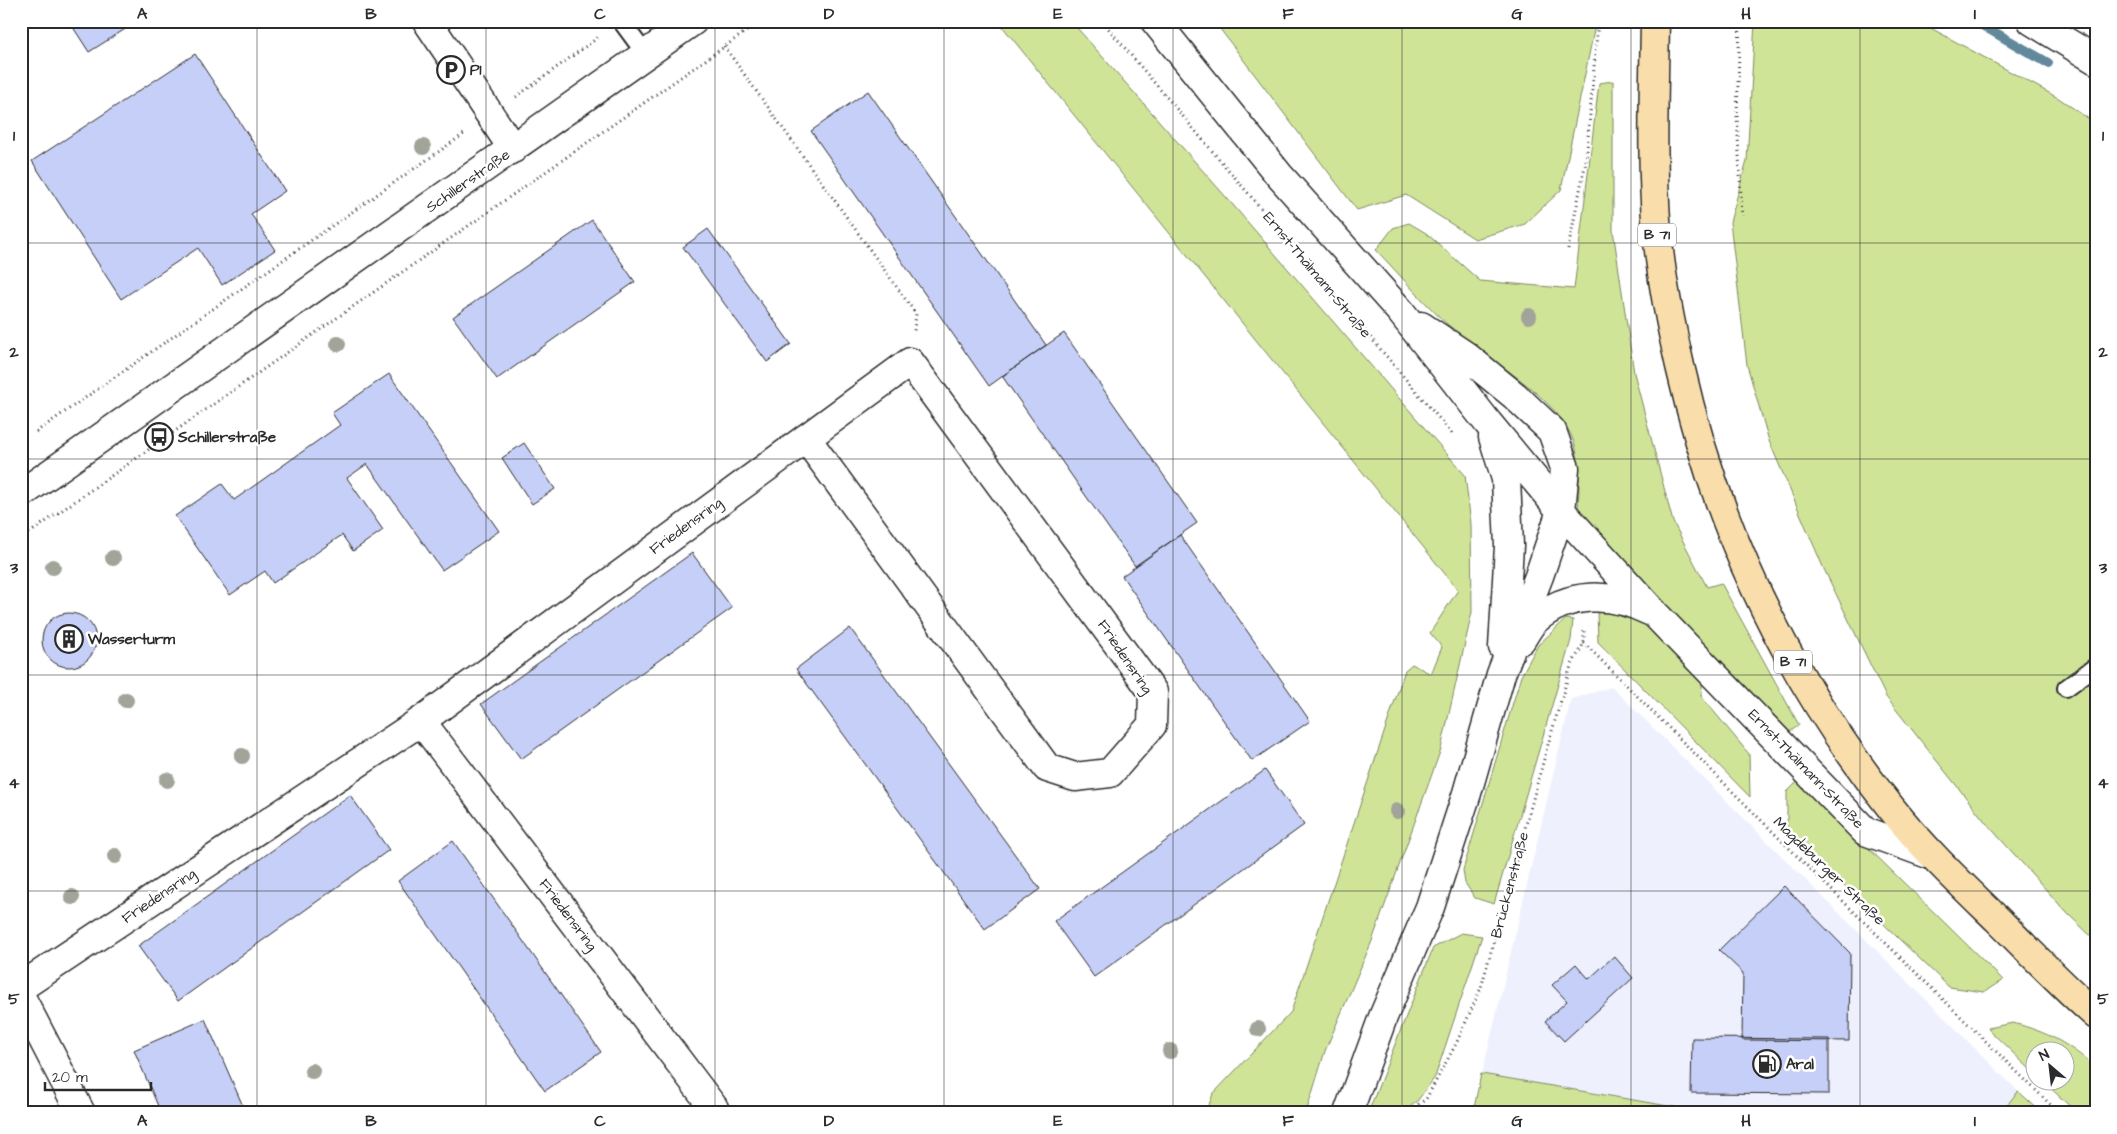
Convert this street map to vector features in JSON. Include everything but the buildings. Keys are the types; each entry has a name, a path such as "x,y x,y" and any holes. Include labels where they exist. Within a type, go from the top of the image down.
{"main road":[{"name":"B 71","path":"1655,21 1653,140 1657,233 1673,336 1691,414 1714,489 1747,573 1772,626 1802,678 1869,778 1931,855"},
{"name":"Ernst-Thälmann-Straße","path":"1931,855 2096,1015"}],"street":[{"path":"428,21 514,149"},
{"name":"Schillerstraße","path":"22,492 514,149 693,21"},
{"name":"Ernst-Thälmann-Straße","path":"1155,21 1279,175 1401,312 1559,518 1655,614 1865,831 1931,855"},
{"path":"2032,21 2096,60"},
{"name":"Ernst-Thälmann-Straße","path":"1401,312 1466,356 1515,396 1552,430 1565,468 1559,518"},
{"name":"Friedensring","path":"21,988 422,721 806,438 910,362 1153,692 1152,726 1110,773 1075,778 1048,768 806,438"},
{"path":"1488,423 1506,479 1509,546 1501,674"},
{"path":"1348,1113 1380,1025 1430,907 1467,793 1501,674 1559,518"},
{"path":"1501,674 1532,622 1553,607 1585,599 1615,598 1632,602 1655,614"},
{"name":"Friedensring","path":"422,721 714,1108"},
{"path":"21,997 80,1113"}],"lane":[{"path":"621,21 646,55"},
{"path":"2066,688 2096,666"}],"path":[{"path":"36,432 491,115 621,21"},
{"path":"21,540 761,21"},
{"name":"Ernst-Thälmann-Straße","path":"1102,21 1457,439"},
{"path":"1568,249 1586,161 1598,21"},
{"path":"1740,21 1737,115 1742,216"},
{"path":"724,46 916,314 910,362"},
{"name":"Brückenstraße","path":"1406,1113 1426,1098 1456,1044 1481,988 1549,739 1571,666 1584,643"},
{"name":"Magdeburger Straße","path":"1584,643 2060,1113"}],"shaded area":[{"path":"1612,687 2018,1091 2001,1113 1709,1113 1482,1074 1571,699"}],"green space":[{"path":"998,21 1071,21 1233,205 1465,475 1471,524 1472,612 1441,749 1372,941 1325,1051 1306,1113 1206,1113 1213,1094 1291,1012 1405,670 1412,664 1431,674 1442,647 1430,633 1458,590"},
{"path":"1214,21 1596,21 1561,190 1525,224 1475,239 1406,195 1357,210"},
{"path":"1755,21 1918,21 2060,99 2096,124 2096,941 2067,913 1987,824 1886,697 1823,567 1769,441 1747,365 1730,222 1747,161"},
{"path":"1613,81 1613,230 1634,373 1673,522 1707,587 1721,583 1799,725 1787,734 1578,510 1579,476 1576,450 1566,426 1554,410 1522,381 1456,332 1376,250 1393,228 1409,223 1426,233 1480,281 1574,289 1599,83"},
{"path":"1618,610 1636,615 1703,678 1701,696 1749,754 1750,797 1598,642 1597,611"},
{"path":"1566,619 1573,620 1571,640 1494,904 1475,898 1465,883 1463,870 1521,676 1538,645"},
{"path":"1799,780 2003,980 1984,992 1949,987 1787,831 1787,792"},
{"path":"1461,933 1482,936 1435,1077 1418,1100 1403,1113 1368,1113 1433,948"},
{"path":"2013,1023 2037,1030 2061,1042 2024,1042 2024,1063 1987,1028"},
{"path":"2074,1050 2096,1068 2096,1113 2077,1113 2055,1092 2074,1092"},
{"path":"1482,1074 1709,1113 1473,1113"},
{"path":"2018,1091 2042,1113 2001,1113"}],"waterway":[{"path":"1975,21 2048,63"}],"place":[{"name":"P1","path":"451,70"},
{"name":"Schillerstraße","path":"159,437"},
{"name":"Wasserturm","path":"69,639"},
{"name":"Aral","path":"1767,1064"}]}
